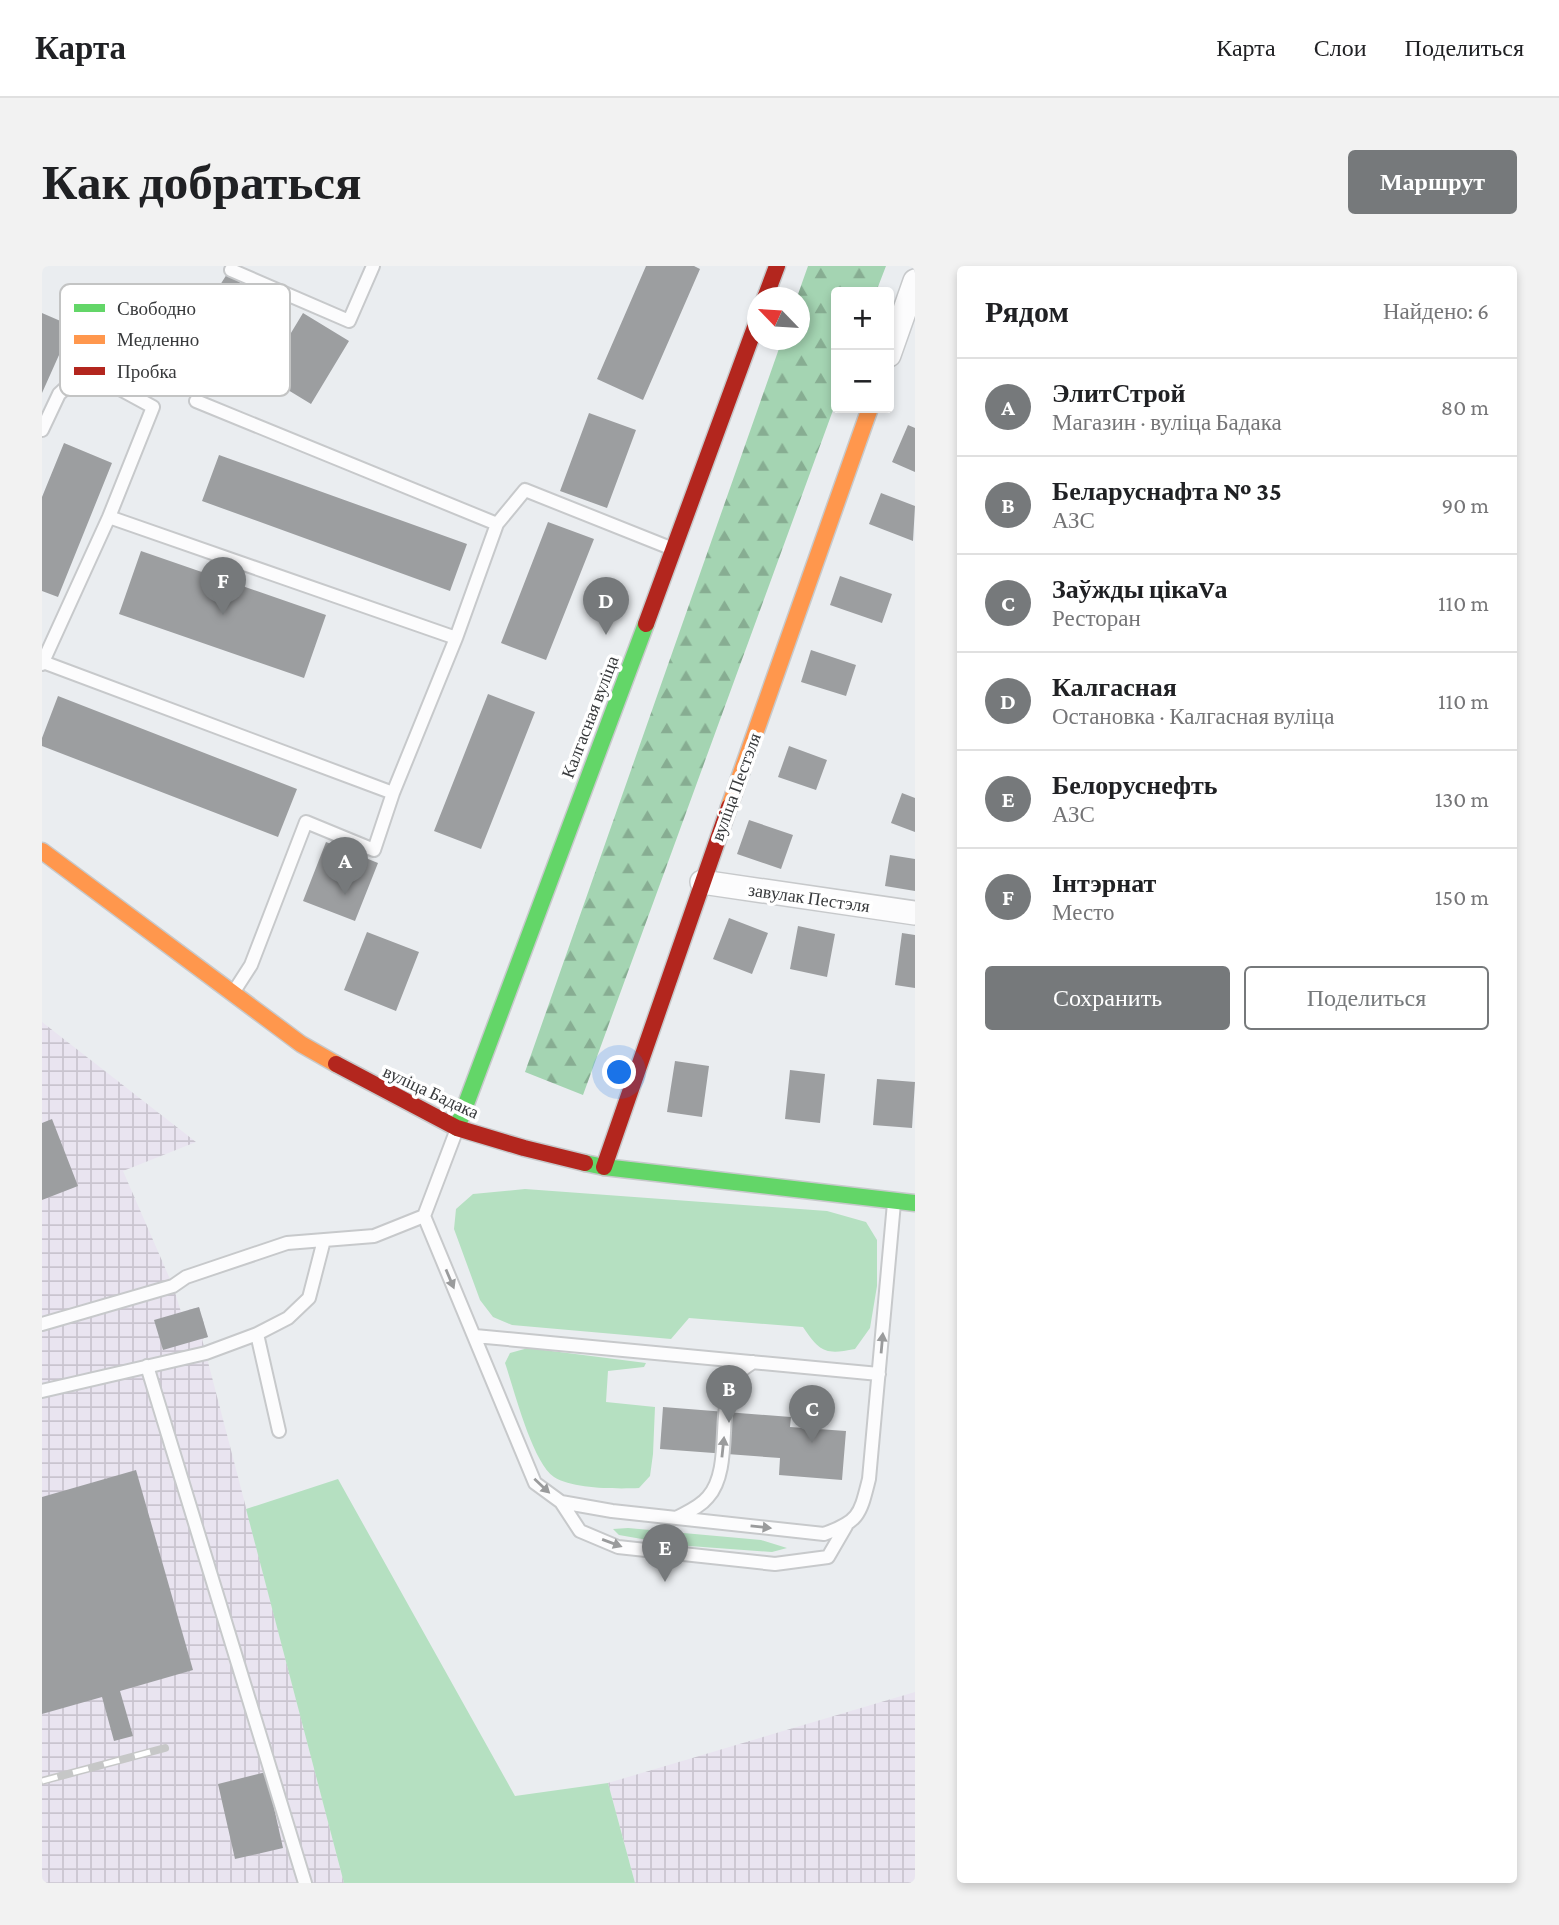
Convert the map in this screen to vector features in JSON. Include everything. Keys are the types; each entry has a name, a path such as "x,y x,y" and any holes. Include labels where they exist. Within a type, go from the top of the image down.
{"street":[{"path":"767,287 772,267"},
{"path":"891,350 915,281"},
{"name":"Калгасная вуліца","path":"457,1128 747,349"},
{"name":"вуліца Пестэля","path":"604,1167 868,413"},
{"name":"вуліца Бадака","path":"42,851 301,1044 368,1083 457,1128 524,1148 604,1167 915,1203"},
{"name":"завулак Пестэля","path":"702,882 915,914"}],"lane":[{"path":"290,295 349,321 373,266"},
{"path":"232,270 264,284"},
{"path":"42,430 60,393"},
{"path":"133,396 153,407 109,517 42,663 393,793"},
{"path":"196,401 497,524"},
{"path":"233,993 251,965 306,822 373,850 393,793 456,638 497,524 525,490 674,549"},
{"path":"109,517 456,638"},
{"path":"457,1128 424,1216 536,1483 561,1502 580,1531 618,1547 775,1564 828,1557 846,1526 860,1511 869,1479 894,1202"},
{"path":"42,1324 173,1286 186,1277 287,1243 374,1236 424,1216"},
{"path":"42,1391 206,1353 257,1334 288,1318 309,1298 324,1240"},
{"path":"257,1334 279,1431"},
{"path":"474,1336 879,1374"},
{"path":"675,1518 710,1496 720,1473 730,1387 737,1374 753,1362"},
{"path":"147,1366 305,1883"},
{"path":"561,1502 612,1511 824,1534 846,1526"}],"shaded area":[{"path":"42,1022 196,1142 123,1171 173,1286 181,1312 199,1307 208,1337 202,1339 344,1883 42,1883"},
{"path":"915,1692 915,1883 635,1883 608,1783"}],"green space":[{"path":"808,266 886,266 878,287 831,287 832,413 583,1095 525,1072 778,350 810,350 810,287 801,287"},
{"path":"525,1189 827,1211 866,1222 877,1240 877,1286 870,1328 855,1349 837,1352 819,1347 803,1327 689,1318 671,1339 512,1325 493,1317 480,1300 454,1229 456,1209 473,1194"},
{"path":"528,1348 646,1363 644,1367 608,1371 606,1402 655,1407 650,1476 639,1488 572,1484 554,1477 546,1469 531,1441 505,1363 510,1353"},
{"path":"338,1479 515,1796 608,1783 635,1883 344,1883 246,1509"},
{"path":"628,1528 761,1540 787,1548 772,1552 676,1545 619,1535 613,1529"}],"building":[{"path":"646,266 694,266 700,269 643,400 597,379"},
{"path":"227,274 242,284 221,284"},
{"path":"42,313 60,321 60,353 42,393"},
{"path":"303,313 349,341 311,404 290,391 290,335"},
{"path":"589,413 636,430 607,508 560,491"},
{"path":"908,425 915,428 915,472 892,462"},
{"path":"64,443 112,463 58,597 42,591 42,497"},
{"path":"219,455 467,544 450,591 202,501"},
{"path":"881,493 915,506 913,541 869,524"},
{"path":"548,522 594,539 546,660 501,643"},
{"path":"141,551 326,615 304,678 119,614"},
{"path":"840,576 892,594 882,623 830,605"},
{"path":"811,650 856,665 846,696 801,682"},
{"path":"488,694 535,712 481,849 434,831"},
{"path":"58,696 297,789 278,837 42,746 42,738"},
{"path":"789,746 827,760 816,790 778,777"},
{"path":"902,793 915,798 915,832 891,823"},
{"path":"749,820 793,835 781,869 737,854"},
{"path":"326,842 378,863 355,921 303,901"},
{"path":"890,855 915,859 915,891 885,886"},
{"path":"729,918 768,933 752,974 713,959"},
{"path":"798,926 835,934 827,977 790,969"},
{"path":"367,932 419,952 396,1011 344,990"},
{"path":"902,933 915,935 915,988 895,985"},
{"path":"675,1061 709,1066 702,1117 667,1112"},
{"path":"790,1070 825,1074 820,1123 785,1119"},
{"path":"877,1079 915,1082 912,1128 873,1125"},
{"path":"52,1119 78,1186 42,1200 42,1123"},
{"path":"199,1307 208,1337 163,1350 154,1320"},
{"path":"663,1407 791,1417 790,1427 846,1431 842,1480 779,1475 780,1458 660,1449"},
{"path":"136,1470 193,1670 120,1691 133,1736 114,1741 102,1697 42,1714 42,1497"},
{"path":"266,1772 283,1848 235,1859 218,1784"}],"railway":[{"path":"42,1781 165,1748"}],"traffic: fast":[{"path":"457,1128 646,624"},
{"path":"585,1163 915,1203"}],"traffic: slow":[{"path":"729,807 868,413"},
{"path":"42,851 301,1044 336,1064"}],"traffic: jam":[{"path":"769,287 777,266"},
{"path":"646,624 747,349"},
{"path":"604,1167 729,807"},
{"path":"336,1064 457,1128 585,1163"}],"place":[{"name":"Інтэрнат","path":"223,615"},
{"name":"Калгасная","path":"606,635"},
{"name":"ЭлитСтрой","path":"345,895"},
{"name":"Беларуснафта № 35","path":"729,1423"},
{"name":"Заўжды цікаVа","path":"812,1443"},
{"name":"Белоруснефть","path":"665,1582"}]}
